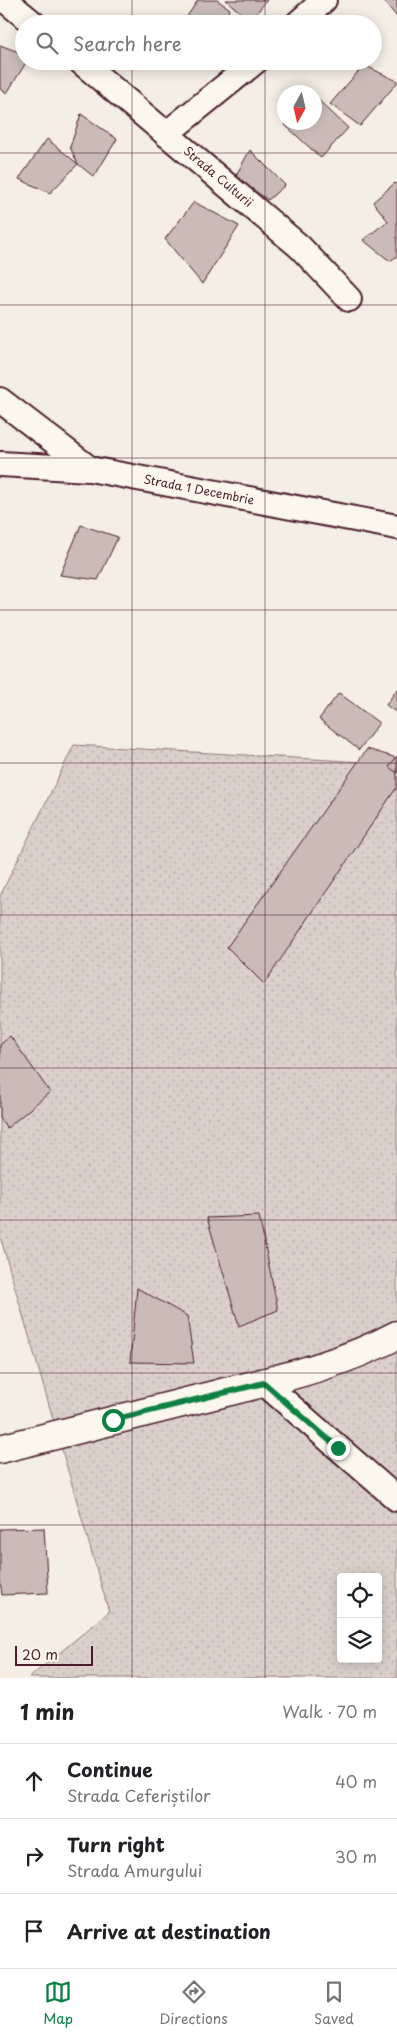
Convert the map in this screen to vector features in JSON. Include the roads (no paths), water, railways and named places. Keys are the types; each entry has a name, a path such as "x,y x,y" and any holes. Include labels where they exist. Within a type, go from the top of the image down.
{"street":[{"path":"5,0 23,15"},
{"path":"308,15 324,0"},
{"name":"Strada Culturii","path":"91,70 300,247 349,299"},
{"path":"166,134 245,70"},
{"path":"0,400 90,469"},
{"name":"Strada 1 Decembrie","path":"0,464 90,469 397,527"},
{"path":"0,1449 264,1383 332,1363 376,1346 397,1335"},
{"path":"264,1383 397,1499"}]}
